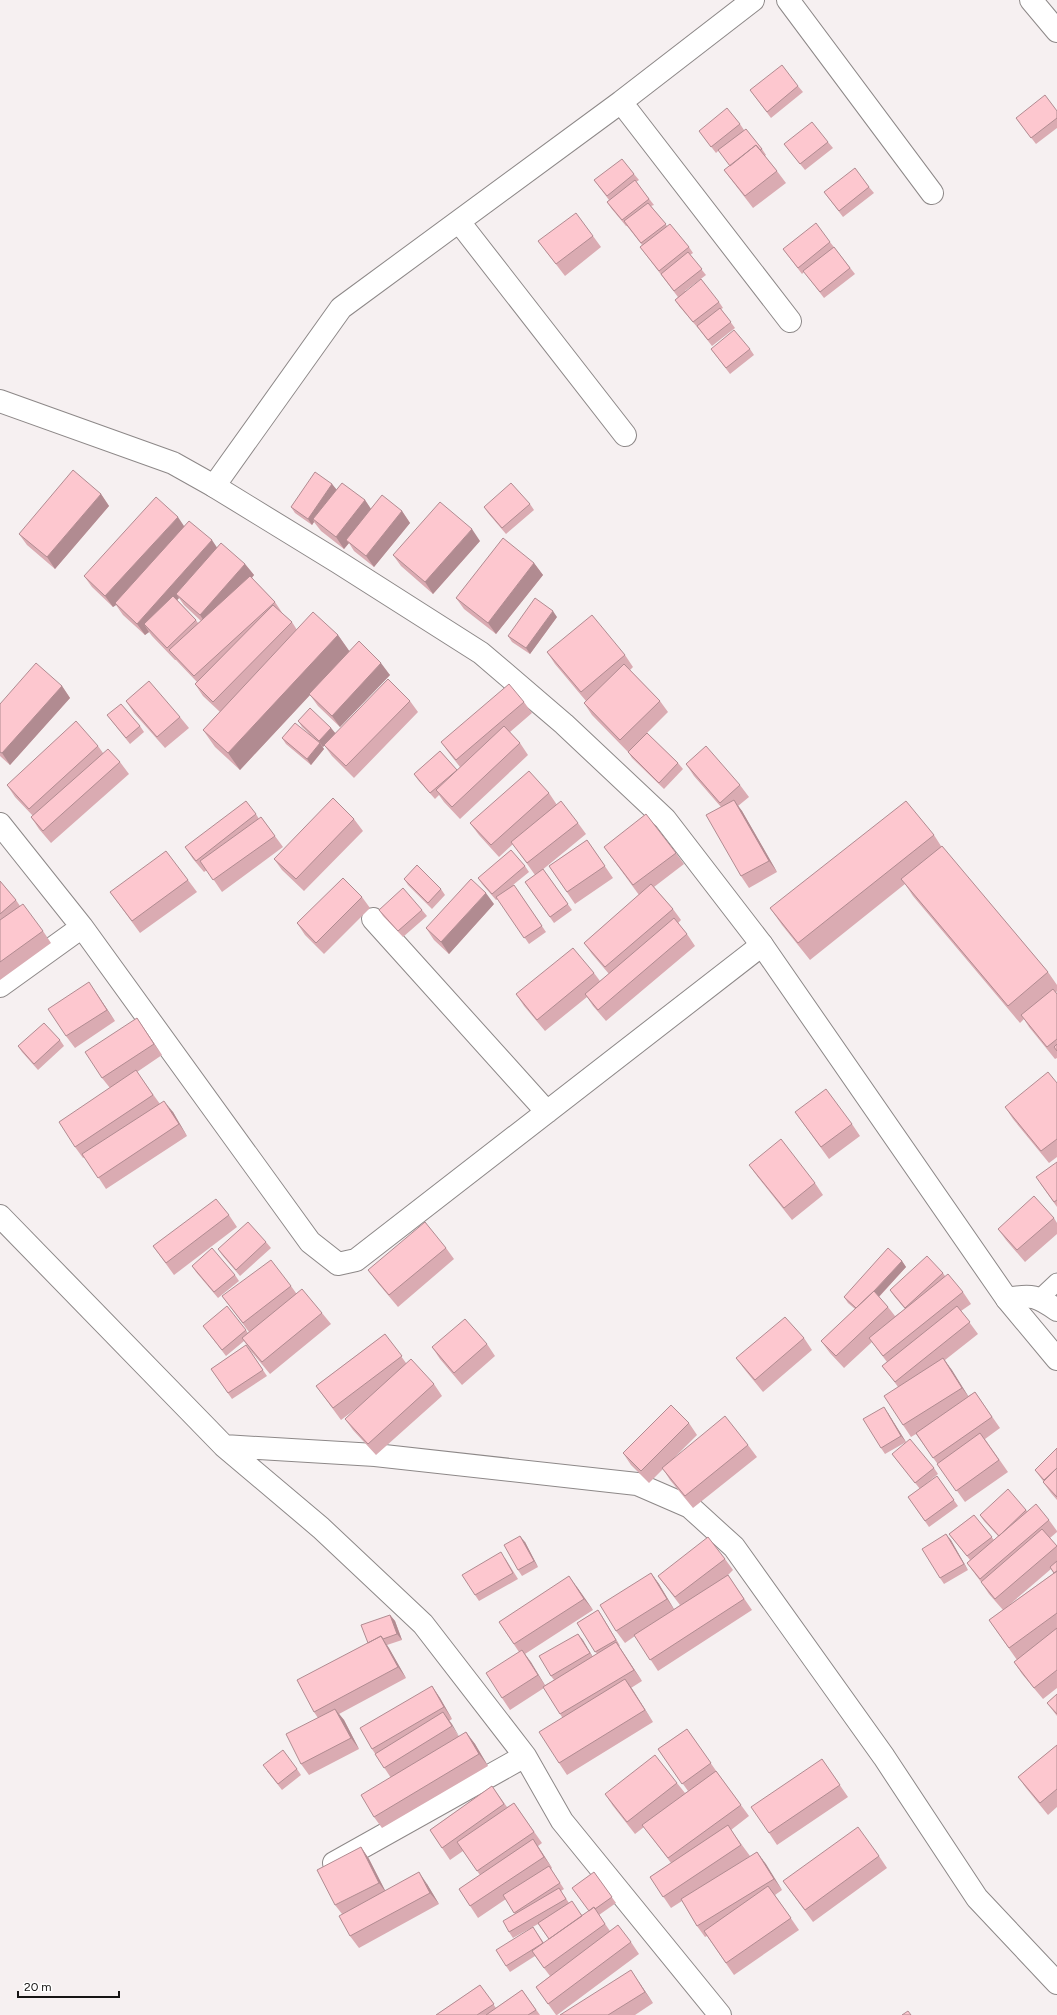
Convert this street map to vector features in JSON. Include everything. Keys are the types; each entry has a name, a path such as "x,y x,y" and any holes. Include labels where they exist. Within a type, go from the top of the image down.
{"street":[{"path":"214,486 341,308 460,223 621,102 753,0"},
{"path":"788,0 932,193"},
{"path":"1031,0 1057,31"},
{"path":"621,102 790,321"},
{"path":"460,223 625,435"},
{"path":"0,401 173,463 214,486 338,562 481,653 564,724 664,819 762,945 1007,1299 1057,1359"},
{"path":"0,824 82,927 310,1242 338,1264 356,1260 762,945"},
{"path":"373,919 547,1112"},
{"path":"0,986 82,927"},
{"path":"0,1216 224,1446 321,1528 423,1624 525,1756 562,1821 720,2015"},
{"path":"1007,1299 1026,1295 1040,1298 1057,1310"},
{"path":"224,1446 375,1456 637,1484 690,1508 734,1547 884,1757 977,1898 1057,1983"},
{"path":"330,1864 525,1756"}],"lane":[{"path":"1040,1298 1057,1282"}],"building":[{"path":"782,65 798,86 767,112 750,90"},
{"path":"1045,95 1057,111 1057,118 1031,138 1016,118"},
{"path":"727,108 740,124 711,147 699,131"},
{"path":"812,122 828,142 800,164 784,144"},
{"path":"746,129 762,149 760,150 756,145 730,166 718,150"},
{"path":"756,145 777,171 745,196 724,170"},
{"path":"622,159 634,174 607,196 594,180"},
{"path":"855,168 869,187 839,211 824,192"},
{"path":"635,180 649,199 622,220 607,202"},
{"path":"648,203 666,224 641,243 624,221"},
{"path":"576,213 593,236 556,264 538,241"},
{"path":"816,223 830,242 798,268 783,249"},
{"path":"670,224 689,247 659,271 640,247"},
{"path":"834,247 850,268 820,292 803,271"},
{"path":"688,252 702,269 674,291 661,274"},
{"path":"701,279 719,302 693,322 675,300"},
{"path":"720,308 731,322 708,340 697,326"},
{"path":"734,330 750,349 726,368 711,349"},
{"path":"73,470 101,494 47,557 19,534"},
{"path":"315,472 332,484 308,519 291,507"},
{"path":"342,483 365,500 336,537 313,519"},
{"path":"511,483 530,504 502,528 484,507"},
{"path":"382,495 402,511 366,556 346,540"},
{"path":"156,497 178,517 105,596 84,576"},
{"path":"440,502 472,529 425,582 393,555"},
{"path":"189,521 212,540 137,624 115,603"},
{"path":"503,538 534,563 488,623 456,598"},
{"path":"221,543 245,564 200,615 176,594"},
{"path":"250,576 275,602 194,676 169,650"},
{"path":"173,596 196,620 167,648 144,624"},
{"path":"535,598 553,611 526,648 508,636"},
{"path":"273,605 292,622 213,702 195,684"},
{"path":"313,612 338,635 228,753 203,730"},
{"path":"592,615 625,655 581,692 547,652"},
{"path":"359,641 381,663 332,716 309,694"},
{"path":"36,663 62,686 2,753 0,752 0,704"},
{"path":"624,664 660,701 620,740 584,703"},
{"path":"388,679 410,701 346,766 324,745"},
{"path":"149,681 180,717 157,737 126,701"},
{"path":"509,684 524,702 456,760 441,742"},
{"path":"121,704 140,726 126,738 107,715"},
{"path":"310,708 331,728 319,741 298,721"},
{"path":"76,721 98,746 29,809 7,785"},
{"path":"295,723 320,743 307,759 282,738"},
{"path":"504,726 520,743 452,807 436,790"},
{"path":"647,733 678,763 659,783 628,752"},
{"path":"706,746 740,785 720,803 686,764"},
{"path":"108,749 120,762 43,831 31,817"},
{"path":"440,751 457,770 430,793 414,774"},
{"path":"529,771 549,793 491,845 470,823"},
{"path":"333,798 354,819 296,879 274,859"},
{"path":"734,800 769,861 741,876 706,815"},
{"path":"246,801 256,814 196,861 185,847"},
{"path":"561,801 578,823 527,863 511,842"},
{"path":"906,801 934,835 798,943 770,908"},
{"path":"646,814 676,853 633,885 604,847"},
{"path":"261,817 275,836 213,880 200,861"},
{"path":"587,840 605,866 567,892 549,866"},
{"path":"942,846 1048,972 1008,1006 901,879"},
{"path":"511,850 525,866 492,894 478,878"},
{"path":"166,851 188,880 132,921 110,892"},
{"path":"417,865 441,889 428,903 404,879"},
{"path":"543,869 568,904 550,917 525,882"},
{"path":"343,878 362,897 316,943 297,923"},
{"path":"471,879 486,893 441,942 426,928"},
{"path":"0,881 16,900 0,914"},
{"path":"651,884 673,909 605,967 584,943"},
{"path":"514,885 542,926 524,938 496,897"},
{"path":"403,888 422,910 398,931 379,910"},
{"path":"23,904 43,931 0,962 0,920"},
{"path":"674,918 687,934 598,1010 585,994"},
{"path":"573,948 594,973 537,1020 516,994"},
{"path":"89,982 107,1010 66,1036 48,1009"},
{"path":"1053,989 1057,994 1057,1039 1047,1047 1021,1015"},
{"path":"137,1018 154,1044 102,1078 85,1052"},
{"path":"44,1023 60,1040 34,1064 18,1046"},
{"path":"1057,1044 1057,1051 1054,1047"},
{"path":"136,1070 153,1095 75,1147 59,1122"},
{"path":"1048,1072 1057,1083 1057,1139 1041,1151 1005,1107"},
{"path":"826,1089 852,1124 821,1147 795,1112"},
{"path":"164,1101 179,1124 98,1178 82,1154"},
{"path":"781,1139 815,1183 784,1208 749,1165"},
{"path":"1057,1162 1057,1200 1054,1202 1036,1177"},
{"path":"1034,1196 1054,1218 1017,1250 998,1229"},
{"path":"216,1199 229,1215 166,1263 153,1246"},
{"path":"248,1222 266,1242 236,1270 218,1249"},
{"path":"425,1222 446,1248 389,1295 368,1270"},
{"path":"212,1248 235,1275 214,1292 192,1266"},
{"path":"888,1248 902,1261 856,1308 844,1297"},
{"path":"927,1256 943,1273 905,1308 890,1290"},
{"path":"271,1260 291,1286 243,1323 222,1296"},
{"path":"948,1274 963,1292 883,1356 869,1338"},
{"path":"302,1289 322,1313 262,1362 242,1338"},
{"path":"874,1291 888,1307 836,1356 821,1341"},
{"path":"227,1306 246,1330 222,1350 203,1326"},
{"path":"957,1306 970,1322 895,1382 882,1366"},
{"path":"785,1317 804,1338 755,1380 736,1358"},
{"path":"465,1319 487,1344 454,1373 432,1347"},
{"path":"385,1334 402,1356 333,1408 316,1386"},
{"path":"246,1345 263,1370 228,1393 211,1369"},
{"path":"943,1358 962,1388 903,1425 884,1396"},
{"path":"411,1359 434,1384 368,1444 345,1419"},
{"path":"975,1392 992,1417 933,1458 916,1433"},
{"path":"671,1405 689,1423 641,1471 623,1453"},
{"path":"884,1407 901,1436 881,1448 863,1419"},
{"path":"725,1416 748,1445 685,1496 662,1468"},
{"path":"980,1433 999,1460 956,1491 937,1464"},
{"path":"910,1439 934,1468 915,1483 892,1454"},
{"path":"1057,1448 1057,1468 1044,1480 1035,1470"},
{"path":"1057,1468 1057,1497 1043,1482"},
{"path":"937,1476 954,1500 925,1521 908,1497"},
{"path":"1008,1489 1026,1510 999,1536 980,1515"},
{"path":"1036,1504 1049,1520 980,1579 967,1563"},
{"path":"974,1515 992,1537 967,1556 949,1534"},
{"path":"1042,1529 1057,1546 995,1599 981,1582"},
{"path":"946,1534 964,1564 940,1578 922,1549"},
{"path":"520,1536 534,1561 518,1570 504,1545"},
{"path":"708,1537 725,1559 675,1597 658,1576"},
{"path":"501,1552 513,1573 475,1595 462,1575"},
{"path":"1057,1561 1057,1571 1054,1573 1050,1567"},
{"path":"1057,1571 1057,1613 1009,1648 989,1620"},
{"path":"651,1573 667,1599 616,1631 600,1605"},
{"path":"728,1575 744,1599 650,1660 634,1635"},
{"path":"569,1576 584,1599 514,1644 499,1622"},
{"path":"598,1610 616,1640 595,1652 577,1623"},
{"path":"390,1615 397,1634 383,1639 381,1636 368,1643 361,1625"},
{"path":"1057,1628 1057,1670 1034,1688 1014,1662"},
{"path":"578,1634 590,1653 551,1676 539,1656"},
{"path":"381,1636 398,1667 314,1712 297,1680"},
{"path":"616,1642 634,1670 560,1714 543,1687"},
{"path":"522,1650 538,1675 502,1698 486,1673"},
{"path":"625,1679 645,1710 559,1763 539,1732"},
{"path":"432,1686 444,1707 372,1749 360,1728"},
{"path":"1057,1694 1057,1714 1047,1703"},
{"path":"335,1709 351,1738 301,1764 286,1734"},
{"path":"443,1712 452,1726 384,1768 375,1754"},
{"path":"687,1729 711,1763 682,1784 658,1749"},
{"path":"466,1732 479,1754 374,1817 361,1795"},
{"path":"1057,1745 1057,1789 1040,1803 1018,1777"},
{"path":"283,1750 297,1769 278,1784 263,1765"},
{"path":"655,1755 677,1783 627,1822 605,1794"},
{"path":"822,1759 840,1785 769,1833 751,1807"},
{"path":"716,1771 741,1805 668,1858 642,1825"},
{"path":"492,1786 504,1804 442,1848 430,1830"},
{"path":"514,1803 534,1832 477,1871 457,1842"},
{"path":"728,1825 741,1845 663,1897 650,1877"},
{"path":"858,1827 879,1856 805,1910 783,1881"},
{"path":"533,1839 544,1857 470,1906 459,1889"},
{"path":"361,1847 379,1883 335,1905 317,1870"},
{"path":"757,1852 774,1879 697,1926 681,1899"},
{"path":"549,1866 560,1883 514,1913 503,1895"},
{"path":"419,1872 430,1893 350,1936 339,1916"},
{"path":"594,1872 612,1897 595,1909 594,1907 589,1911 572,1888"},
{"path":"768,1886 791,1918 726,1963 704,1931"},
{"path":"559,1888 566,1899 509,1932 503,1921"},
{"path":"572,1901 582,1916 549,1939 538,1923"},
{"path":"594,1907 605,1924 544,1968 532,1951"},
{"path":"618,1925 631,1942 548,2004 536,1987"},
{"path":"533,1927 543,1943 506,1966 496,1950"},
{"path":"631,1970 645,1992 608,2015 560,2015"},
{"path":"480,1985 494,2004 477,2015 436,2015"},
{"path":"522,1990 536,2010 528,2015 486,2015"},
{"path":"908,2011 911,2015 902,2015"}]}
